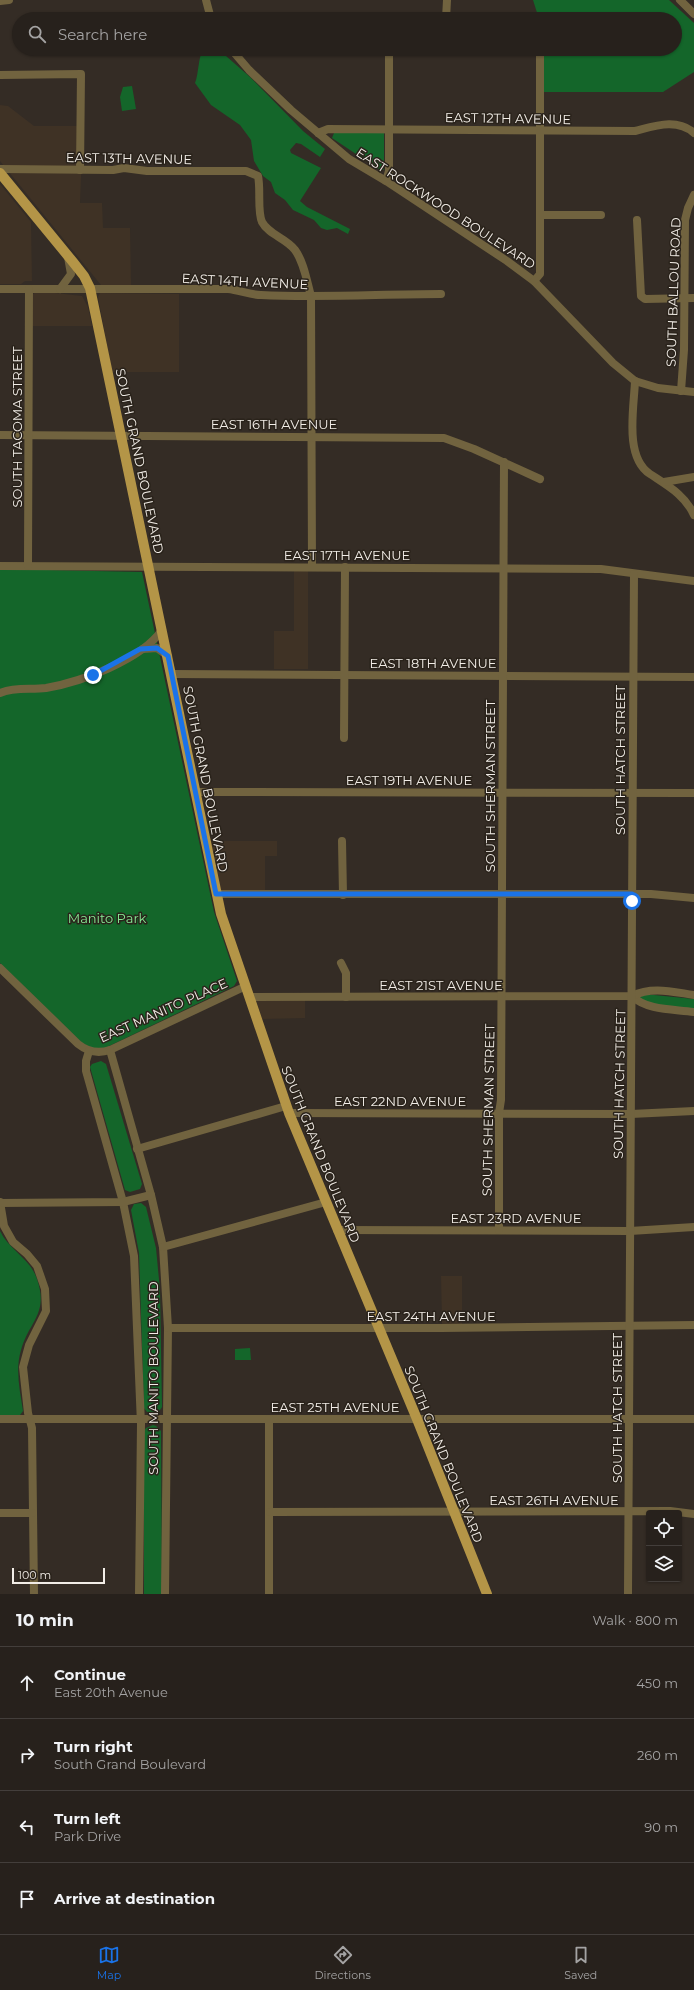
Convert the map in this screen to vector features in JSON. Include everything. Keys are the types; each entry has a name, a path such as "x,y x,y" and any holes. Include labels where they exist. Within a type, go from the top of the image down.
{"main road":[{"name":"SOUTH GRAND BOULEVARD","path":"0,173 84,276 90,288 168,656 216,894 287,1110 417,1419 453,1513 487,1594"}],"street":[{"path":"0,1 9,0"},
{"path":"206,0 209,12"},
{"path":"446,12 447,0"},
{"path":"680,0 694,14"},
{"name":"EAST ROCKWOOD BOULEVARD","path":"237,56 249,70 349,159 386,180 507,261 534,281 613,363 636,381 658,388 694,392"},
{"path":"386,180 389,171 389,56"},
{"path":"534,281 540,274 540,56"},
{"path":"0,75 81,74 80,170"},
{"name":"EAST 12TH AVENUE","path":"318,133 328,129 635,131 670,124 687,126 694,133"},
{"name":"EAST 13TH AVENUE","path":"0,169 113,170 124,168 146,171 246,172 258,176 262,221 268,229 295,250 304,270 311,296"},
{"name":"SOUTH BALLOU ROAD","path":"681,391 685,298 686,220 688,208 694,195"},
{"path":"541,215 601,215"},
{"path":"637,220 641,296 645,299 694,298"},
{"path":"60,288 71,274 68,256"},
{"name":"EAST 14TH AVENUE","path":"0,289 232,289 259,296 441,294"},
{"name":"SOUTH TACOMA STREET","path":"28,566 29,289"},
{"path":"311,296 312,567"},
{"path":"636,381 632,424 634,449 638,462 649,474 664,482 685,499 694,515"},
{"name":"EAST 16TH AVENUE","path":"0,435 444,438 504,462 540,479"},
{"name":"SOUTH SHERMAN STREET","path":"499,1230 499,1113 501,1100 502,568 504,462"},
{"path":"664,482 694,477"},
{"name":"EAST 17TH AVENUE","path":"0,566 601,569 694,581"},
{"path":"344,738 345,567"},
{"name":"SOUTH HATCH STREET","path":"628,1594 632,996 632,676 634,574"},
{"path":"0,693 8,690 47,687 80,680 106,669 140,649 152,641 162,630"},
{"path":"140,649 157,648 168,656"},
{"name":"EAST 18TH AVENUE","path":"171,674 694,677"},
{"name":"EAST 19TH AVENUE","path":"195,792 694,792"},
{"path":"342,841 343,895"},
{"path":"216,894 651,894 694,898"},
{"path":"341,964 346,973 346,997"},
{"path":"0,968 74,1040 89,1051"},
{"name":"EAST MANITO PLACE","path":"89,1051 100,1052 110,1050 246,986"},
{"path":"694,995 650,990 632,996 639,1003 648,1006 694,1012"},
{"name":"EAST 21ST AVENUE","path":"249,997 632,996"},
{"name":"SOUTH MANITO BOULEVARD","path":"110,1050 151,1195 163,1247 168,1328 165,1594"},
{"name":"SOUTH MANITO BOULEVARD","path":"89,1051 86,1061 86,1071 123,1202 134,1256 140,1419 139,1594"},
{"name":"EAST 22ND AVENUE","path":"137,1149 287,1110 631,1114 694,1111"},
{"path":"34,1594 32,1428 23,1367 29,1345 46,1310 45,1289 36,1266 27,1254 13,1242 4,1226 0,1203 123,1202 151,1195"},
{"path":"163,1247 326,1202"},
{"name":"EAST 23RD AVENUE","path":"337,1230 630,1230 694,1227"},
{"name":"EAST 24TH AVENUE","path":"168,1328 629,1327 694,1325"},
{"name":"EAST 25TH AVENUE","path":"0,1419 166,1420 694,1418"},
{"path":"269,1419 270,1594"},
{"name":"EAST 26TH AVENUE","path":"270,1512 453,1513 670,1511 694,1514"},
{"path":"0,1513 32,1513"}],"shaded area":[{"path":"0,105 8,106 34,126 83,126 80,203 102,203 103,228 130,228 131,285 101,285 0,161"},
{"path":"0,184 31,222 32,281 25,281 21,284 0,284"},
{"path":"38,291 82,296 88,307 92,326 32,326 33,294"},
{"path":"100,293 179,294 179,372 112,372 98,297"},
{"path":"294,570 308,570 308,669 274,669 274,631 294,631"},
{"path":"208,841 277,841 277,856 265,856 265,898 222,898"},
{"path":"256,1000 305,1000 305,1018 262,1019"},
{"path":"441,1276 462,1276 462,1324 442,1324"}],"green space":[{"path":"533,0 669,0 694,23 694,72 663,92 543,92 544,56 682,56 682,12 537,12"},
{"path":"201,56 226,56 250,77 303,131 325,149 320,157 301,144 296,143 290,150 291,153 321,168 300,201 307,207 350,229 348,234 337,228 327,230 321,228 314,220 293,210 285,200 275,193 271,182 263,176 254,161 251,140 240,125 211,105 195,83"},
{"path":"132,86 136,109 122,111 120,97 123,87"},
{"path":"334,133 384,133 384,170 380,170 332,138"},
{"name":"Manito Park","path":"0,569 142,572 214,912 237,981 234,986 103,1049 94,1049 82,1043 0,963"},
{"path":"644,994 694,999 694,1009 643,1003 639,998"},
{"path":"101,1061 106,1064 142,1184 140,1189 130,1192 125,1190 90,1067 92,1064"},
{"path":"141,1203 146,1207 156,1248 160,1290 162,1407 158,1413 147,1412 144,1408 139,1253 131,1210 134,1204"},
{"path":"0,1231 9,1244 30,1265 37,1279 40,1291 41,1301 39,1309 24,1340 19,1358 19,1380 23,1411 20,1415 0,1415"},
{"path":"250,1348 251,1360 235,1360 235,1349"},
{"path":"153,1425 161,1431 162,1592 161,1594 144,1594 144,1431 146,1428"}],"route":[{"path":"93,675 113,666 140,649 157,648 168,656 216,894 632,894 632,901"}]}
